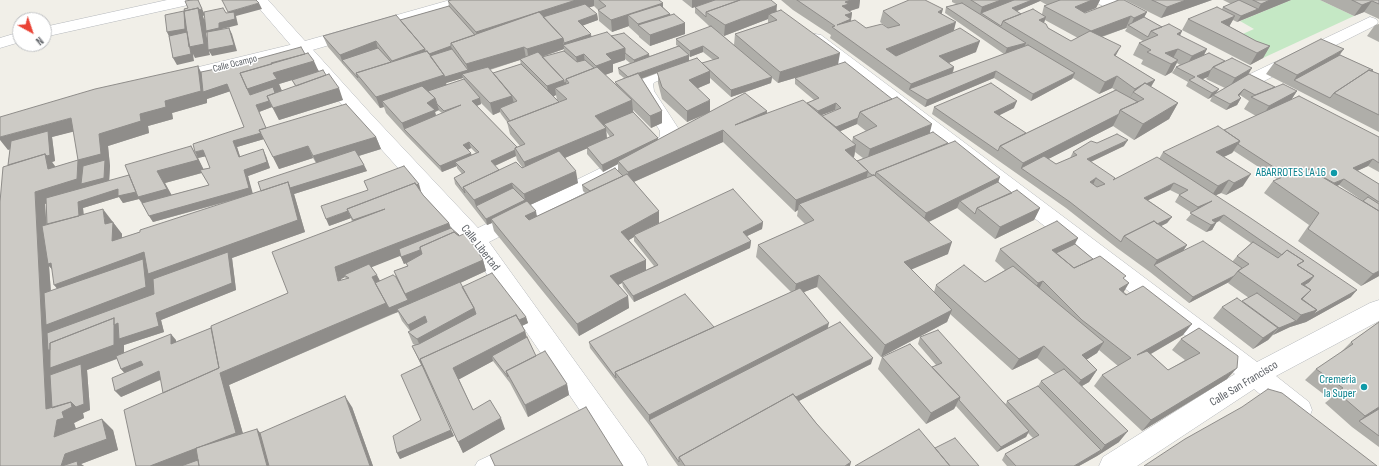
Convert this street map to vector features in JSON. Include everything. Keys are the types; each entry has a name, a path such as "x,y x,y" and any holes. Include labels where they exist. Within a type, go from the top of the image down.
{"street":[{"path":"52,30 188,0"},
{"name":"Calle Libertad","path":"260,0 303,47 363,117 475,239 590,415 634,466"},
{"name":"Calle Ocampo","path":"171,80 303,47 468,0"},
{"path":"1103,0 1152,25"},
{"path":"1277,88 1249,74 1370,22"},
{"path":"801,29 1255,375 1315,423"},
{"path":"0,43 12,40"},
{"path":"475,239 663,146 670,138 670,131 645,90 644,84 649,78 672,69"},
{"name":"Calle San Francisco","path":"1113,466 1255,375 1379,310"}],"lane":[{"path":"483,466 519,449"}],"green space":[{"path":"1291,0 1320,0 1354,16 1263,58 1249,53 1229,40 1254,29 1240,21"}],"building":[{"path":"198,0 202,9 200,10 198,8 185,11 184,9 188,8 185,1"},
{"path":"222,0 256,0 259,3 228,12"},
{"path":"576,0 476,32 448,1"},
{"path":"599,0 659,0 663,3 611,20 598,10 606,6"},
{"path":"715,0 740,0 706,12 706,17 695,7"},
{"path":"740,0 771,0 777,5 725,25 706,12"},
{"path":"797,0 851,0 845,2 849,4 842,6 852,13 845,15 851,19 837,25 855,20 866,28 882,24 888,28 900,25 883,11 909,0 925,0 943,9 938,12 956,22 886,49 896,56 960,28 980,41 939,56 954,67 911,84 832,27 835,26"},
{"path":"971,0 1001,0 982,7"},
{"path":"1014,0 1032,0 1012,8 1021,14 1003,21 1001,26 981,13"},
{"path":"1060,0 1092,0 1075,7 1085,13 1119,0 1124,0 1147,12 1134,18 1131,16 1091,31 1044,6"},
{"path":"1152,0 1186,0 1167,7"},
{"path":"1239,0 1258,9 1241,16 1223,7"},
{"path":"1253,0 1270,0 1261,4"},
{"path":"1352,0 1379,0 1379,4 1372,1 1362,5"},
{"path":"962,3 1026,43 1007,48 946,7"},
{"path":"585,4 597,14 578,21 591,34 564,43 563,38 543,17"},
{"path":"660,5 670,14 638,24 628,15"},
{"path":"449,6 475,35 451,43 451,46 429,54 427,51 425,52 425,49 400,20"},
{"path":"1217,7 1235,16 1221,22 1256,41 1270,46 1257,53 1188,19"},
{"path":"198,8 204,44 189,47 184,11"},
{"path":"223,8 226,13 234,12 235,19 219,23 219,28 206,31 204,12"},
{"path":"1033,9 1046,17 1039,20 1046,24 1048,28 1071,41 1090,31 1121,46 1114,55 1155,80 1146,84 1145,83 1135,89 1117,76 1105,82 1003,21"},
{"path":"781,10 840,53 780,72 735,34 777,20 769,14"},
{"path":"184,11 185,29 167,32 165,15"},
{"path":"539,12 563,38 527,49 524,47 466,64 451,43"},
{"path":"674,14 685,23 650,35 638,25"},
{"path":"396,15 425,49 392,61 376,41 340,55 323,36"},
{"path":"1144,17 1162,27 1151,31 1148,37 1128,25"},
{"path":"1169,24 1182,31 1177,34 1207,49 1192,56 1178,49 1165,53 1178,60 1171,64 1147,52 1151,50 1139,43 1158,35 1151,31"},
{"path":"711,26 772,77 731,90 702,63 719,58 703,46 690,51 676,39"},
{"path":"229,28 234,45 208,50 207,32"},
{"path":"187,32 191,54 173,58 169,36"},
{"path":"607,32 625,48 606,54 612,60 596,66 584,54 576,57 563,45"},
{"path":"624,33 649,54 634,60 625,53 625,48 611,36"},
{"path":"1321,39 1344,49 1297,75 1274,63"},
{"path":"1028,45 1075,73 1033,94 996,71 927,100 909,89"},
{"path":"679,46 689,55 628,77 618,68"},
{"path":"301,47 305,54 240,73 250,95 273,87 275,93 267,96 269,101 256,105 266,128 259,130 261,133 233,141 239,157 263,149 267,162 244,170 249,188 149,216 142,203 209,185 200,170 210,168 203,150 195,152 193,144 244,127 227,84 203,92 201,72 235,65"},
{"path":"378,48 391,62 356,73 358,78 342,60"},
{"path":"452,49 468,70 445,77 430,56"},
{"path":"427,51 444,75 376,97 356,73"},
{"path":"564,51 577,62 585,60 594,68 566,79 566,82 564,83 564,80 542,57"},
{"path":"538,52 564,80 547,86 520,59"},
{"path":"308,53 314,61 273,73 277,79 247,89 240,73"},
{"path":"1209,53 1225,61 1213,67 1211,70 1197,76 1219,89 1212,93 1189,80 1195,77 1176,67"},
{"path":"1340,55 1373,70 1369,70 1334,93 1330,98 1294,80"},
{"path":"697,58 710,71 689,80 710,100 687,111 662,87 657,72"},
{"path":"1232,58 1252,68 1235,78 1213,67"},
{"path":"845,62 892,99 860,112 858,118 836,127 822,116 841,108 836,103 818,111 807,103 819,98 795,78"},
{"path":"521,64 559,102 510,121 500,108 517,101 493,73"},
{"path":"198,66 201,91 165,101 166,107 140,114 141,121 99,134 101,154 78,160 71,118 0,137 0,117 95,89"},
{"path":"488,67 512,96 490,103 462,74"},
{"path":"597,67 632,100 595,116 606,128 524,162 515,148 525,144 507,122 567,99 555,88 569,83 566,79"},
{"path":"323,70 326,75 296,86 292,80"},
{"path":"1369,70 1379,74 1379,115 1334,93"},
{"path":"638,73 662,111 650,116 615,82"},
{"path":"329,74 339,88 273,108 267,96"},
{"path":"1249,74 1275,87 1255,95 1244,89 1238,95 1241,98 1230,104 1213,95"},
{"path":"464,79 480,98 472,101 517,147 515,150 491,161 499,170 463,187 465,193 454,178 465,172 455,162 479,152 469,142 463,145 471,153 440,166 404,129 461,105 444,111 428,91"},
{"path":"991,83 1017,101 994,112 1026,133 1000,146 998,151 934,107"},
{"path":"1145,83 1178,103 1143,124 1120,110 1144,99 1133,92"},
{"path":"1283,84 1297,91 1269,106 1251,97"},
{"path":"422,86 435,98 427,103 435,110 402,123 382,101"},
{"path":"1116,90 1138,102 1120,110 1119,114 1023,163 1000,146"},
{"path":"745,93 767,111 735,125 803,100 856,145 845,150 868,171 796,200 723,130 628,172 618,161"},
{"path":"1299,96 1379,137 1379,163 1373,159 1353,168 1379,184 1379,202 1344,179 1334,183 1309,169 1294,176 1290,174 1286,175 1238,144 1240,141 1224,130"},
{"path":"897,97 932,124 870,149 853,137 877,126 860,112"},
{"path":"346,104 376,137 313,156 308,146 273,157 259,130"},
{"path":"633,112 658,138 602,165 587,147 614,135 604,124"},
{"path":"1218,126 1240,141 1216,152 1251,174 1234,183 1229,180 1218,186 1163,152"},
{"path":"48,131 50,155 47,156 45,154 8,165 11,141"},
{"path":"933,132 948,143 876,172 875,176 868,172 857,161"},
{"path":"1117,134 1128,140 1087,159 1115,178 1113,180 1157,157 1357,290 1312,315 1317,310 1302,299 1311,290 1304,285 1314,276 1297,265 1304,261 1287,250 1282,255 1224,215 1212,220 1216,223 1211,225 1190,213 1212,201 1198,207 1179,195 1188,190 1174,183 1144,198 1172,217 1157,224 1154,221 1124,236 1121,242 1070,202 1021,168 1044,156 1056,164 1077,155 1073,152 1091,141 1097,143","holes":["1096,178 1105,184 1097,187 1090,182"]},
{"path":"955,141 1000,177 926,213 876,172"},
{"path":"191,146 198,160 157,171 167,189 138,197 125,165"},
{"path":"355,150 364,165 290,188 288,182 261,191 258,182"},
{"path":"559,151 576,171 524,194 512,183 474,200 463,187 516,162 522,168"},
{"path":"45,154 48,169 78,160 77,179 35,192 46,409 71,402 72,407 62,412 64,418 57,420 54,437 102,419 107,439 65,454 61,466 0,466 0,202 3,167"},
{"path":"105,160 104,178 81,184 83,166"},
{"path":"404,166 419,184 416,185 415,183 347,209 348,211 326,219 321,206 368,190 364,181"},
{"path":"615,168 623,176 590,191 582,185"},
{"path":"1309,169 1379,211 1379,271 1373,274 1308,229 1319,213 1273,181 1290,174 1294,176"},
{"path":"627,174 659,211 621,232 646,260 610,276 628,296 577,324 491,219 527,201 536,211 525,216 529,220"},
{"path":"129,175 136,192 118,196 118,189 78,202 79,216 47,224 46,198"},
{"path":"874,175 952,242 904,262 952,310 885,345 819,275 796,284 758,245 814,220 799,204"},
{"path":"288,182 298,220 148,274 144,252 54,285 51,263 48,264 42,226 103,209 105,224 113,222 112,241 140,232 140,230"},
{"path":"998,182 1012,193 977,208 975,214 960,201"},
{"path":"415,183 423,195 449,223 335,267 338,281 349,278 344,275 369,264 377,275 372,277 386,303 220,373 236,433 150,466 136,466 124,410 219,368 211,326 288,293 272,252 385,209 353,220 347,209"},
{"path":"513,188 525,200 486,219 476,206"},
{"path":"733,189 763,222 743,232 751,241 633,296 622,281 658,265 634,235"},
{"path":"1017,190 1040,208 1000,227 977,208"},
{"path":"1368,197 1379,204 1379,211 1363,201"},
{"path":"1057,221 1078,238 1052,250 1074,268 1100,256 1126,276 1123,278 1129,283 1119,289 1126,295 1143,286 1192,324 1137,355 1147,351 1168,370 1200,353 1181,339 1199,328 1238,356 1237,368 1151,420 1102,375 1131,358 1082,320 1043,281 1038,283 1000,249"},
{"path":"1154,221 1187,245 1157,260 1124,236"},
{"path":"451,228 459,235 454,232 420,247 420,250 401,257 399,249"},
{"path":"454,232 459,236 466,233 483,260 405,294 394,271 408,266 406,263 422,254 420,247"},
{"path":"1203,241 1242,268 1234,276 1193,297 1154,265"},
{"path":"1253,242 1278,258 1287,250 1304,261 1297,265 1314,276 1301,284 1311,290 1301,299 1317,310 1301,315 1238,271 1249,264 1237,256"},
{"path":"1075,244 1093,259 1074,268 1056,253"},
{"path":"228,252 232,283 156,313 159,326 119,339 118,323 114,325 114,318 50,343 50,350 48,350 47,333 154,294 153,279"},
{"path":"143,259 146,287 46,325 44,293"},
{"path":"964,265 985,282 1013,266 1104,342 1082,355 1097,370 1081,380 1044,346 1019,359 936,285"},
{"path":"492,273 526,317 519,320 516,315 420,359 422,365 412,346 419,344 476,314 462,287"},
{"path":"393,275 396,277 408,300 389,308 375,283"},
{"path":"460,282 474,308 417,339 408,332 427,322 425,316 408,325 397,309"},
{"path":"800,288 829,323 649,415 615,372"},
{"path":"1257,293 1296,321 1279,328 1242,301"},
{"path":"685,294 714,327 615,372 616,378 589,342"},
{"path":"1237,298 1278,328 1263,338 1222,307"},
{"path":"516,315 525,331 453,368 473,410 490,400 501,418 458,442 420,359"},
{"path":"114,318 114,345 50,368 50,343"},
{"path":"840,322 873,358 796,397 793,394 679,457 679,462 649,420"},
{"path":"1379,322 1379,407 1365,416 1337,392 1343,388 1316,369 1353,344 1351,342"},
{"path":"211,328 219,368 163,393 159,371 115,391 112,378 143,365 141,361 121,369 116,356 171,334 171,344"},
{"path":"938,330 1029,431 1001,447 959,400 960,397 932,367 942,363 920,337"},
{"path":"527,337 536,356 506,371 508,377 492,356"},
{"path":"910,344 960,397 931,413 882,357"},
{"path":"545,351 567,384 525,405 506,371"},
{"path":"81,364 84,404 76,407 71,402 52,408 50,375"},
{"path":"422,365 451,430 397,453 393,436 421,420 401,375"},
{"path":"1064,369 1128,431 1105,445 1041,381"},
{"path":"1038,386 1101,450 1074,466 1016,466 1005,454 1039,435 1007,401"},
{"path":"1268,389 1282,393 1377,466 1144,466 1185,439 1242,407"},
{"path":"793,394 816,423 851,462 845,466 685,466 679,457"},
{"path":"345,396 370,466 269,466 260,433"},
{"path":"586,407 623,466 495,466 490,455"},
{"path":"1379,409 1379,436 1359,421"},
{"path":"257,429 267,466 199,466 196,448"},
{"path":"919,429 950,466 855,466"},
{"path":"955,438 979,466 950,466 935,448"},
{"path":"198,460 199,466 181,466"},
{"path":"77,461 78,466 62,466"}],"place":[{"name":"ABARROTES LA 16","path":"1334,173"},
{"name":"Cremeria la Super","path":"1364,387"}]}
